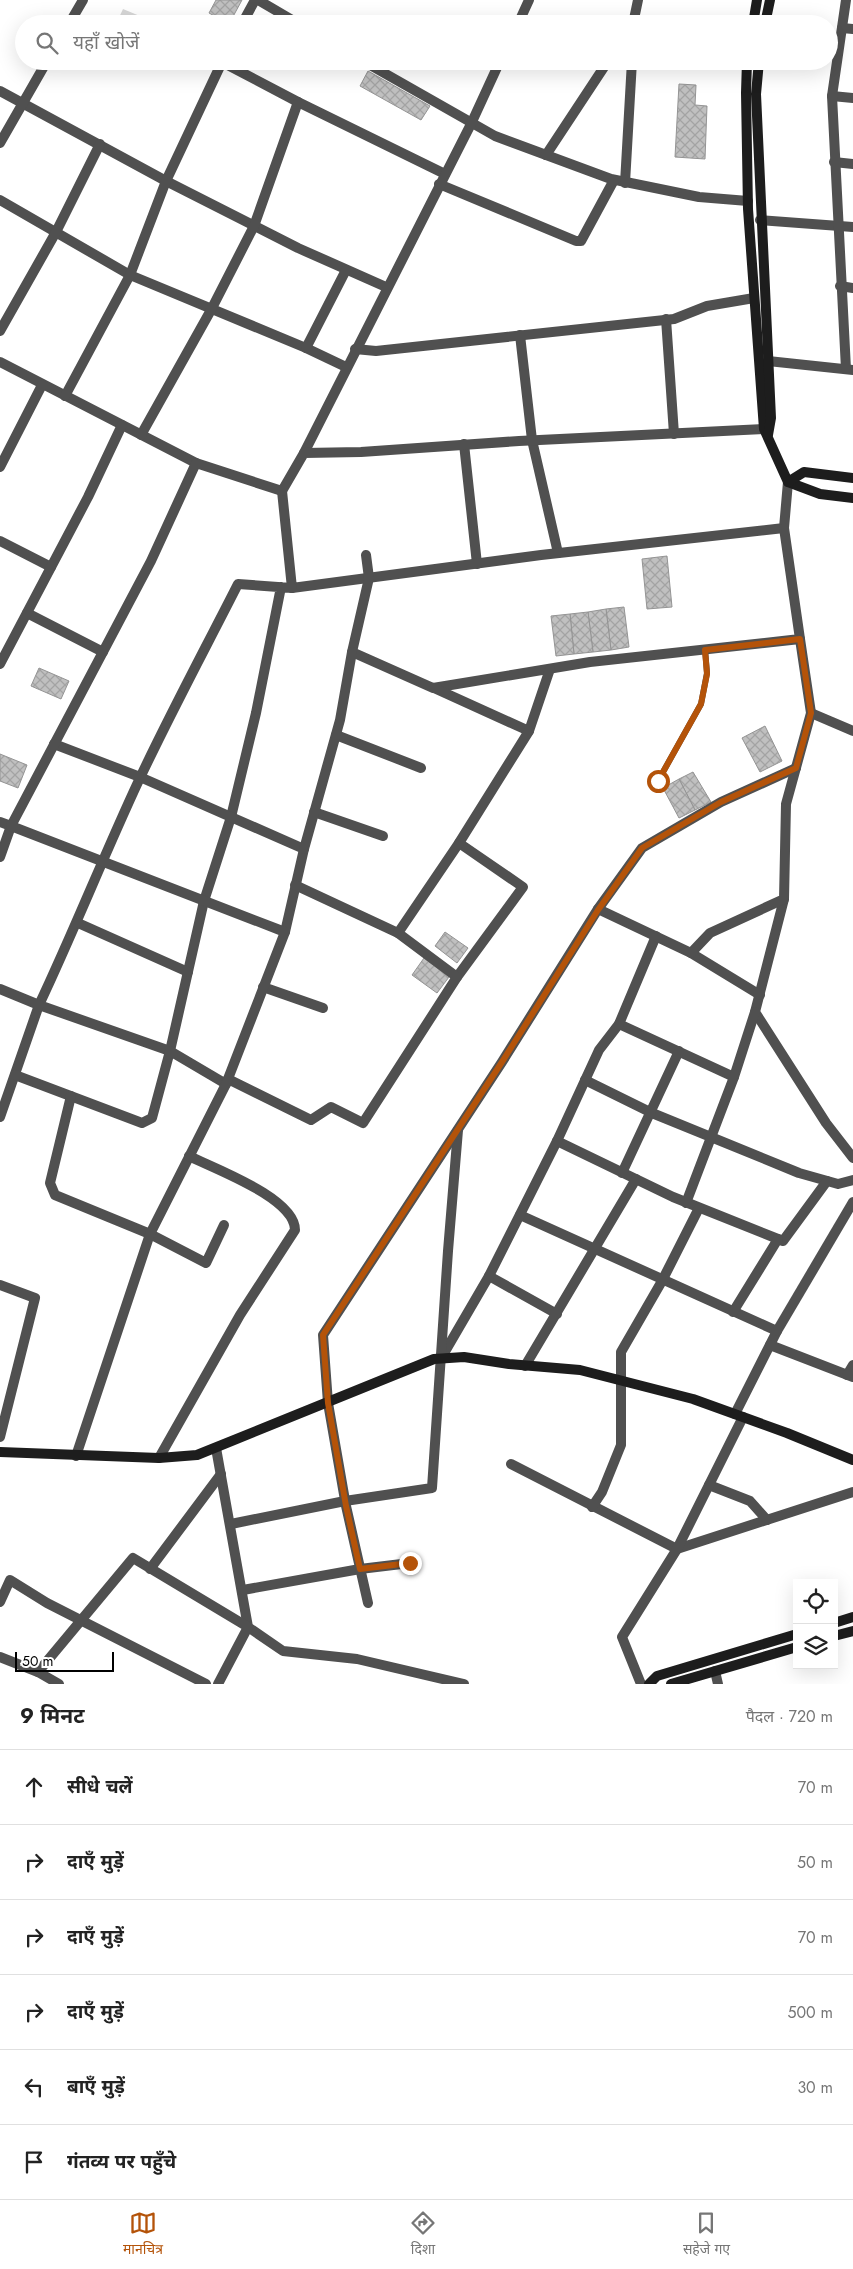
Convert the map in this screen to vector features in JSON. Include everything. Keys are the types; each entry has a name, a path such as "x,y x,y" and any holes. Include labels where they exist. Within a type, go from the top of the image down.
{"street":[{"path":"75,15 84,0"},
{"path":"247,15 256,0 283,15"},
{"path":"522,15 529,0"},
{"path":"635,15 638,0"},
{"path":"754,15 757,0"},
{"path":"767,15 770,0"},
{"path":"838,55 846,0"},
{"path":"842,28 853,30"},
{"path":"0,144 41,70"},
{"path":"65,396 130,275 166,180 218,70"},
{"path":"237,70 444,174"},
{"path":"378,70 495,136 614,180 699,197 748,201"},
{"path":"292,588 282,491 304,453 386,287 471,124 496,70"},
{"path":"546,155 602,70"},
{"path":"625,183 631,70"},
{"path":"686,1202 734,1077 760,995 784,899 786,804 811,713 784,528 788,482 766,434 748,201 746,93 747,70"},
{"path":"758,70 756,94 760,220 771,418 766,434"},
{"path":"768,361 849,370 840,286 834,162 832,96 836,70"},
{"path":"0,91 254,226 298,248 386,287"},
{"path":"832,96 853,98"},
{"path":"141,435 211,310 254,226 298,102"},
{"path":"0,331 56,232 100,144"},
{"path":"834,162 853,164"},
{"path":"439,184 576,241 581,241 614,180"},
{"path":"0,200 130,275 306,348 346,367"},
{"path":"760,220 853,227"},
{"path":"306,348 346,270"},
{"path":"840,286 853,288"},
{"path":"355,349 376,351 674,320 707,306 754,298"},
{"path":"666,320 674,434"},
{"path":"520,335 532,440 558,553"},
{"path":"0,362 196,463 282,491"},
{"path":"0,467 42,385"},
{"path":"0,664 88,497 122,425"},
{"path":"304,453 361,452 532,440 674,434 766,434"},
{"path":"464,444 477,564"},
{"path":"0,857 11,826 151,560 196,463"},
{"path":"788,482 804,472 853,478"},
{"path":"788,482 814,492 853,498"},
{"path":"0,1117 39,1005 78,923 102,861 140,777 238,584 292,588 558,553 784,528"},
{"path":"0,541 51,567"},
{"path":"76,1456 150,1234 227,1082 285,932 304,849 336,735 369,578 366,555"},
{"path":"15,1075 142,1123 152,1118 170,1051 204,900 231,817 256,714 281,587"},
{"path":"27,612 103,652"},
{"path":"433,688 550,669 800,639"},
{"path":"352,652 529,731"},
{"path":"398,933 459,843 529,731 550,669"},
{"path":"811,713 853,731"},
{"path":"336,735 421,768"},
{"path":"54,744 140,777 304,849"},
{"path":"368,1603 345,1501 328,1403 323,1335 598,910 642,848 721,802 796,768"},
{"path":"314,812 383,836"},
{"path":"0,822 285,932"},
{"path":"0,989 39,1005 170,1051 227,1082 312,1120 331,1107 363,1123 457,977 523,886 459,843"},
{"path":"295,885 398,933 457,977"},
{"path":"691,952 710,933 784,899"},
{"path":"598,910 691,952 760,995"},
{"path":"78,923 188,972"},
{"path":"441,1358 489,1276 557,1141 599,1050 618,1024 656,936"},
{"path":"264,987 323,1008"},
{"path":"755,1012 826,1123 853,1158"},
{"path":"618,1024 734,1077"},
{"path":"622,1174 652,1113 679,1051"},
{"path":"585,1080 652,1113 799,1173 838,1184 853,1180"},
{"path":"71,1096 50,1183 55,1195 150,1234 206,1263 224,1225"},
{"path":"231,1524 345,1501 432,1488 458,1129"},
{"path":"557,1141 622,1174 699,1208 783,1241 827,1181"},
{"path":"159,1458 240,1315 295,1230 292,1216 266,1193 190,1156"},
{"path":"525,1366 636,1179"},
{"path":"641,1684 622,1637 677,1549 709,1485 770,1345 853,1202"},
{"path":"592,1507 602,1492 621,1445 621,1352 662,1281 699,1208"},
{"path":"520,1215 777,1332"},
{"path":"733,1312 778,1239"},
{"path":"489,1276 557,1314"},
{"path":"0,1285 35,1298 0,1437"},
{"path":"770,1345 850,1376 853,1365"},
{"path":"0,1452 159,1458 197,1455 434,1359 464,1357 525,1366 580,1370 622,1380 693,1399 853,1460"},
{"path":"216,1448 248,1627 218,1684"},
{"path":"511,1464 677,1549 853,1492"},
{"path":"150,1568 221,1474"},
{"path":"709,1485 750,1502 767,1520"},
{"path":"38,1672 133,1558 248,1627 283,1651 357,1659 464,1684"},
{"path":"242,1590 360,1569 410,1563"},
{"path":"0,1602 10,1580 47,1603 206,1684"},
{"path":"838,1622 853,1617"},
{"path":"838,1635 853,1631"},
{"path":"649,1684 657,1676 793,1635"},
{"path":"670,1684 793,1648"},
{"path":"0,1657 38,1672 59,1684"},
{"path":"715,1671 718,1684"}],"lane":[{"path":"658,781 701,704 707,674 705,650"}],"shaded area":[{"path":"123,9 137,15 120,15"}],"building":[{"path":"216,0 242,0 234,15 213,15 209,13"},
{"path":"368,71 430,106 421,120 360,86"},
{"path":"679,84 696,85 695,105 707,106 705,159 675,157"},
{"path":"667,556 672,607 647,609 642,559"},
{"path":"624,607 629,647 611,650 606,609"},
{"path":"606,609 611,650 593,652 588,612"},
{"path":"588,612 593,652 574,654 570,614"},
{"path":"570,614 574,654 556,656 551,616"},
{"path":"39,668 69,681 61,699 31,686"},
{"path":"765,726 782,761 760,772 742,738"},
{"path":"0,754 27,765 18,788 0,781"},
{"path":"693,772 711,802 695,810 679,779"},
{"path":"679,779 695,810 679,818 663,788"},
{"path":"445,932 468,948 457,963 435,946"},
{"path":"424,958 449,977 437,993 412,975"}],"route":[{"path":"410,1563 360,1569 346,1506 328,1403 323,1335 502,1062 598,910 642,848 721,802 796,768 811,713 800,639 705,650 707,674 701,704 658,781"}]}
